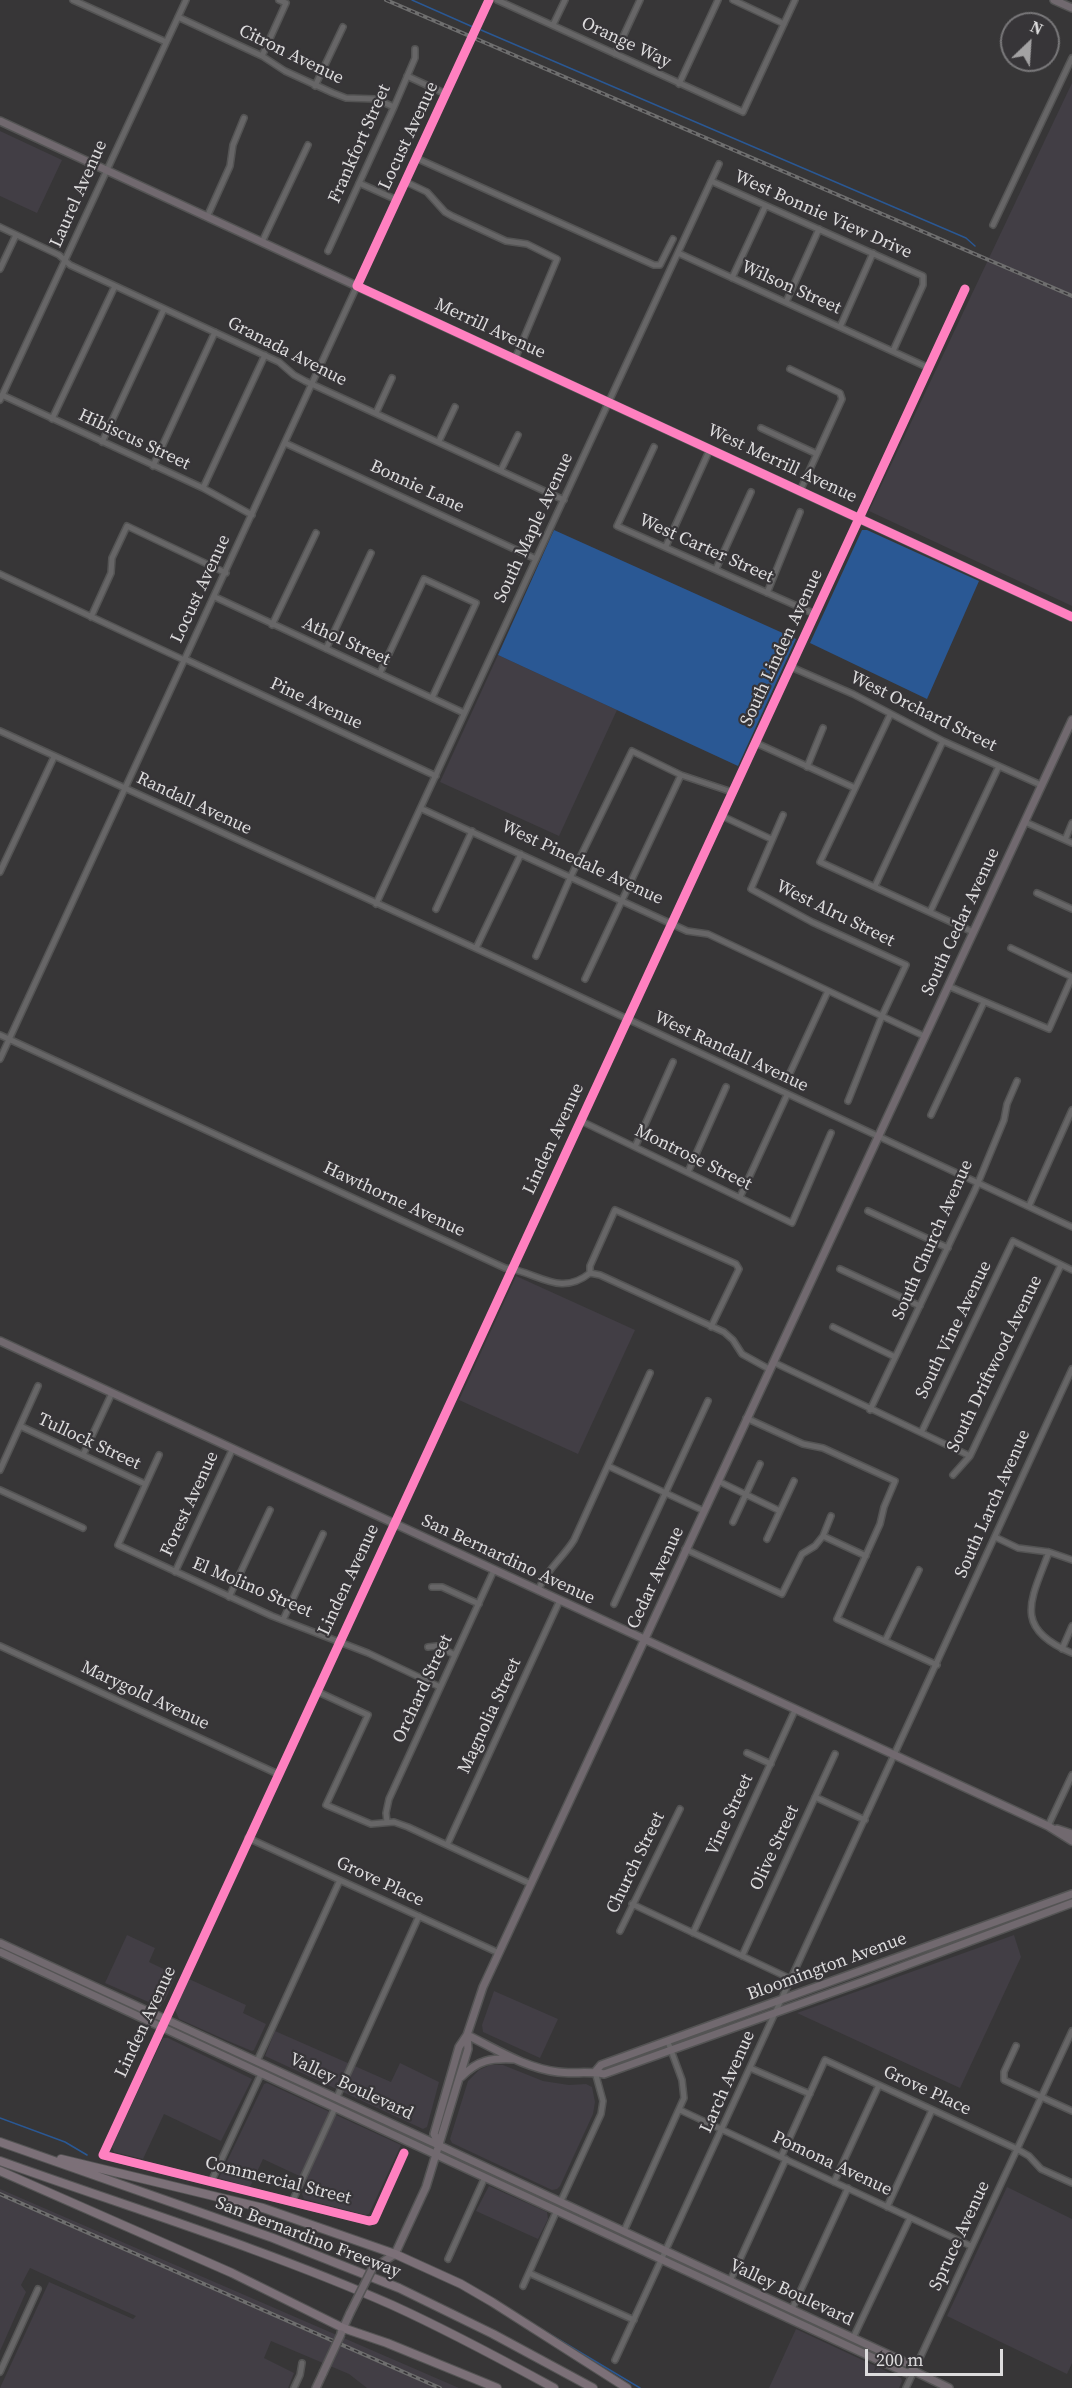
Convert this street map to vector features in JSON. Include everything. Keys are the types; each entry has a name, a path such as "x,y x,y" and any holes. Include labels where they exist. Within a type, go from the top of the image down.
{"highway":[{"name":"San Bernardino Freeway","path":"0,2142 273,2238 399,2288 493,2334 593,2388"},
{"path":"37,2154 84,2163 263,2208 395,2254 460,2284 492,2302 627,2388"},
{"name":"San Bernardino Freeway","path":"0,2161 267,2255 371,2297 478,2347 554,2388"},
{"path":"0,2171 241,2277 342,2331 387,2343 497,2388"}],"main road":[{"path":"1054,0 1072,8"},
{"name":"Merrill Avenue","path":"0,121 608,403"},
{"name":"West Merrill Avenue","path":"608,403 1072,617"},
{"name":"South Cedar Avenue","path":"878,1136 1072,720"},
{"name":"Cedar Avenue","path":"440,2145 434,2134 459,2047 467,2035 483,1986 878,1136"},
{"name":"San Bernardino Avenue","path":"0,1341 1048,1827"},
{"path":"1048,1827 1072,1834"},
{"path":"1048,1827 1072,1841"},
{"name":"Bloomington Avenue","path":"595,2072 601,2065 1072,1894"},
{"name":"Bloomington Avenue","path":"467,2035 536,2067 558,2072 604,2074 1072,1903"},
{"path":"983,1935 994,1927 1009,1921 1010,1916"},
{"name":"Valley Boulevard","path":"0,1943 792,2309 911,2365 914,2371 908,2373 0,1952"},
{"path":"907,1954 910,1964"},
{"name":"Cedar Avenue","path":"395,2254 426,2187 440,2145 468,2049 467,2035"},
{"path":"460,2078 470,2068 485,2060 517,2059"},
{"path":"316,2388 372,2269 395,2254"},
{"path":"914,2371 949,2388"}],"street":[{"path":"73,0 166,42"},
{"name":"Laurel Avenue","path":"1,398 186,0"},
{"path":"262,56 286,3 279,0"},
{"name":"Locust Avenue","path":"0,1059 489,0"},
{"name":"Orange Way","path":"496,0 743,112 784,24"},
{"path":"553,26 565,0"},
{"path":"615,54 640,0"},
{"path":"679,84 718,0"},
{"path":"733,0 784,24 795,0"},
{"name":"Citron Avenue","path":"178,17 262,56 315,86 346,98 376,99 394,107"},
{"path":"315,86 343,27"},
{"name":"Frankfort Street","path":"328,251 394,107 415,58 415,49"},
{"path":"993,225 1072,58"},
{"path":"407,76 446,94"},
{"path":"207,217 230,166 233,145 243,118"},
{"path":"262,242 308,145"},
{"path":"417,158 654,265 660,265 673,239"},
{"name":"South Maple Avenue","path":"376,904 719,164"},
{"path":"406,182 427,192 445,212 452,216 506,241 527,244 557,259 515,359"},
{"name":"West Bonnie View Drive","path":"711,182 923,276 923,285 893,351"},
{"path":"359,183 397,200"},
{"path":"732,278 765,207"},
{"name":"Granada Avenue","path":"0,227 59,255 65,261 115,286 279,362 294,375 311,384 564,500"},
{"path":"786,302 819,229"},
{"path":"0,270 16,235"},
{"name":"Wilson Street","path":"678,253 929,368"},
{"path":"840,327 873,253"},
{"path":"52,419 115,286"},
{"name":"South Linden Avenue","path":"626,1020 965,289"},
{"path":"102,442 164,309"},
{"path":"153,466 214,332"},
{"path":"203,489 265,355"},
{"path":"789,369 840,393 842,399 800,491"},
{"path":"376,413 392,378"},
{"name":"Hibiscus Street","path":"1,398 52,419 203,489 252,515"},
{"path":"439,441 455,407"},
{"path":"761,428 817,454"},
{"path":"501,470 518,435"},
{"name":"Bonnie Lane","path":"285,443 536,559"},
{"name":"West Carter Street","path":"654,447 617,525 815,614"},
{"path":"666,546 710,449"},
{"path":"716,569 751,492"},
{"path":"766,593 800,512"},
{"path":"91,617 111,573 112,558 127,526 226,573"},
{"path":"272,625 316,533"},
{"path":"326,649 371,553"},
{"name":"Pine Avenue","path":"0,574 436,776"},
{"path":"380,673 424,579 476,603 432,698"},
{"name":"Athol Street","path":"214,597 464,713"},
{"name":"West Orchard Street","path":"791,667 853,694 943,741 1041,785"},
{"path":"890,715 820,862 973,932"},
{"path":"807,767 823,728"},
{"name":"Randall Avenue","path":"0,731 376,904"},
{"path":"875,886 943,741"},
{"path":"756,743 855,788"},
{"path":"536,956 571,876 632,751 681,775 732,792"},
{"path":"0,872 54,756"},
{"path":"930,912 999,766"},
{"path":"585,979 681,775"},
{"name":"West Pinedale Avenue","path":"422,808 687,931 708,934 924,1036"},
{"path":"722,816 771,839 783,815"},
{"path":"1024,822 1072,843"},
{"path":"1065,840 1072,824"},
{"path":"436,909 472,831"},
{"name":"West Alru Street","path":"771,839 751,889 812,922 906,965 882,1017"},
{"path":"476,948 521,854"},
{"path":"1037,893 1072,909"},
{"name":"West Randall Avenue","path":"376,904 476,948 1072,1227"},
{"path":"948,986 1049,1029 1072,977 1011,948"},
{"path":"790,1073 828,991"},
{"path":"931,1115 984,1002"},
{"path":"848,1101 882,1017"},
{"name":"Linden Avenue","path":"103,2155 626,1020"},
{"name":"Hawthorne Avenue","path":"0,1035 505,1268 565,1285 590,1273"},
{"path":"635,1147 673,1062"},
{"name":"South Church Avenue","path":"870,1410 948,1248 1004,1120 1007,1104 1017,1081"},
{"path":"688,1172 726,1087"},
{"path":"740,1197 787,1095"},
{"path":"1029,1206 1072,1110"},
{"name":"Montrose Street","path":"581,1121 792,1223 831,1134"},
{"path":"711,1327 739,1269 736,1264 615,1210 590,1266 590,1273 600,1275 728,1335 742,1354 922,1431 970,1456"},
{"path":"868,1211 948,1248"},
{"name":"South Vine Avenue","path":"922,1431 1013,1241 1061,1265"},
{"path":"1061,1265 1072,1270"},
{"name":"South Driftwood Avenue","path":"953,1474 970,1456 1061,1265"},
{"path":"840,1269 920,1306"},
{"path":"833,1328 895,1357"},
{"name":"South Larch Avenue","path":"942,1652 1072,1369"},
{"path":"538,1590 546,1573 574,1540 650,1373"},
{"path":"0,1470 38,1386"},
{"path":"83,1455 112,1392"},
{"path":"614,1604 708,1401"},
{"path":"746,1418 803,1444 823,1448 895,1481 866,1556 837,1619 937,1665"},
{"name":"Tullock Street","path":"20,1426 145,1484"},
{"name":"Forest Avenue","path":"175,1572 233,1449"},
{"path":"145,1484 159,1455"},
{"path":"733,1522 760,1464"},
{"path":"608,1466 704,1511"},
{"path":"718,1481 780,1510"},
{"path":"767,1539 794,1481"},
{"name":"El Molino Street","path":"145,1484 118,1545 229,1597 368,1653 440,1687"},
{"path":"0,1490 83,1528"},
{"path":"229,1597 270,1510"},
{"path":"685,1549 782,1594 802,1554 815,1546 823,1536 831,1516"},
{"path":"283,1620 323,1534"},
{"path":"823,1536 866,1556"},
{"path":"995,1537 1018,1548 1049,1552 1072,1560"},
{"path":"1049,1552 1030,1601 1030,1615 1046,1640 1072,1653"},
{"name":"Orchard Street","path":"387,1822 389,1799 494,1570"},
{"path":"885,1641 919,1570"},
{"path":"432,1587 442,1587 478,1604"},
{"name":"Magnolia Street","path":"447,1845 560,1600"},
{"path":"1062,1649 1072,1626"},
{"name":"Marygold Avenue","path":"0,1646 278,1774"},
{"path":"428,1647 437,1646 455,1655"},
{"name":"Larch Avenue","path":"615,2360 942,1652"},
{"path":"316,1691 368,1715 326,1805 363,1822 376,1824 387,1822 408,1827 531,1884"},
{"name":"Vine Street","path":"693,1933 795,1710"},
{"path":"747,1753 771,1764"},
{"name":"Olive Street","path":"742,1956 835,1754"},
{"path":"1048,1827 1072,1775"},
{"path":"815,1797 865,1820"},
{"name":"Church Street","path":"620,1931 680,1809"},
{"name":"Grove Place","path":"248,1838 499,1953"},
{"path":"257,2061 340,1880"},
{"path":"632,1904 791,1979"},
{"path":"337,2097 419,1916"},
{"name":"Spruce Avenue","path":"906,2388 1072,2031"},
{"path":"624,2231 684,2098 684,2086 668,2042"},
{"path":"1016,2046 1004,2072 1004,2080 1072,2111"},
{"name":"Grove Place","path":"810,2094 825,2060 1017,2149 1029,2156 1041,2169 1072,2183"},
{"path":"730,2281 810,2094 750,2068"},
{"path":"561,2201 601,2114 603,2101 595,2072"},
{"path":"211,2182 261,2074"},
{"path":"834,2182 879,2085"},
{"path":"292,2202 335,2108"},
{"name":"Pomona Avenue","path":"680,2110 971,2246"},
{"path":"887,2207 932,2110"},
{"name":"Commercial Street","path":"103,2155 369,2221 374,2220 404,2153"},
{"path":"448,2259 485,2177"},
{"path":"792,2309 848,2188"},
{"path":"523,2286 557,2210"},
{"path":"853,2338 910,2218"},
{"path":"529,2273 634,2320"},
{"path":"0,2372 38,2289"},
{"path":"294,2388 300,2375 302,2362"}],"shaded area":[{"path":"1072,83 1072,606 869,511"},
{"path":"0,131 62,160 37,213 0,196"},
{"path":"498,655 617,710 559,836 440,782"},
{"path":"516,1276 635,1330 578,1454 459,1400"},
{"path":"127,1935 155,1948 149,1962 176,1975 160,2007 105,1983"},
{"path":"1014,1935 1021,1957 960,2088 797,2013"},
{"path":"189,1979 246,2005 243,2013 266,2024 254,2050 179,2019 175,2010"},
{"path":"494,1991 558,2019 540,2058 483,2032 482,2025"},
{"path":"275,2031 391,2082 400,2063 439,2082 427,2127 423,2129 265,2056"},
{"path":"163,2038 168,2038 252,2079 221,2141 164,2114 143,2159 114,2152 112,2147"},
{"path":"490,2065 503,2065 543,2081 569,2085 586,2084 592,2087 595,2102 593,2114 557,2189 552,2190 452,2143 450,2139 468,2081 479,2070"},
{"path":"267,2083 401,2145 369,2214 304,2199 302,2194 308,2180 263,2159 250,2187 219,2178 264,2084"},
{"path":"489,2186 547,2212 548,2219 538,2239 476,2211"},
{"path":"1007,2187 1072,2219 1072,2363 1067,2374 947,2316"},
{"path":"0,2189 459,2388 367,2388 349,2374 271,2341 264,2358 294,2373 288,2388 0,2388 49,2282 133,2319 136,2316 30,2268 21,2285 26,2292 0,2351"},
{"path":"796,2329 901,2378 899,2388 769,2388"}],"water":[{"path":"554,530 796,639 738,766 498,655"},
{"path":"862,530 867,530 979,581 927,699 810,643"}],"waterway":[{"path":"412,0 473,27"},
{"path":"481,30 966,238 975,246"},
{"path":"0,2118 65,2142 87,2155"},
{"path":"536,2326 640,2388"}],"railway":[{"path":"386,0 1072,296"},
{"path":"0,2194 440,2388"}],"cycle path":[{"path":"489,0 357,286 1072,617"},
{"path":"404,2153 374,2220 369,2221 103,2155 965,289"}]}
